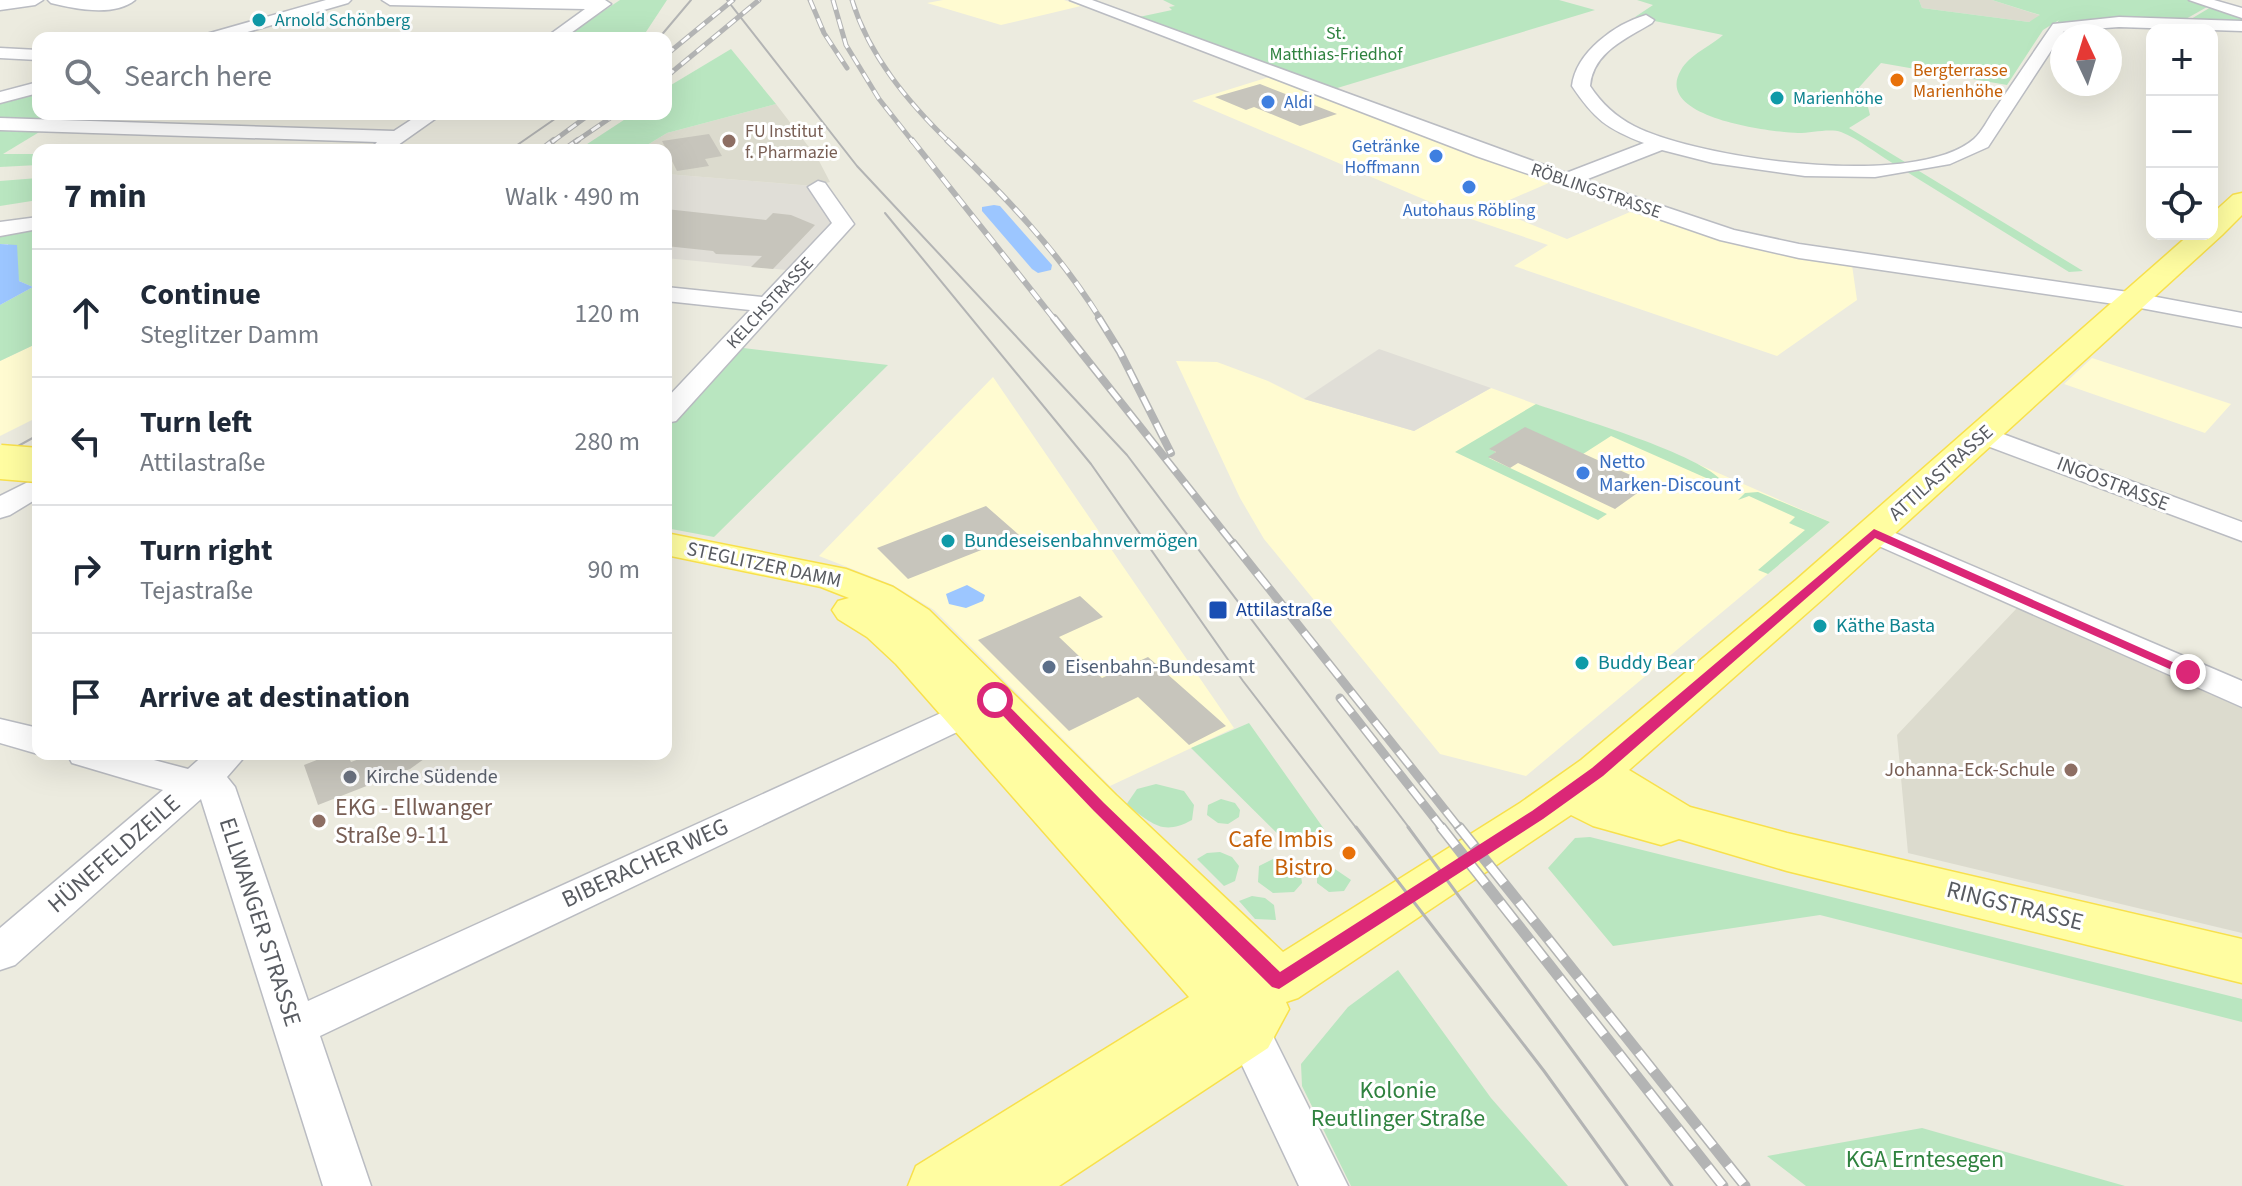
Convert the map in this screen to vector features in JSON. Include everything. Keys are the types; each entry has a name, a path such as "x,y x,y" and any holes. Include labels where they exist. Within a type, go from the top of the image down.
{"main road":[{"path":"2218,223 2242,201"},
{"name":"ATTILASTRASSE","path":"1007,1186 1279,982 1583,783 1874,533 2200,240"},
{"path":"0,462 29,479"},
{"name":"STEGLITZER DAMM","path":"672,545 807,571 865,590 915,619 981,707 1237,1016"},
{"name":"STEGLITZER DAMM","path":"672,565 820,596 882,628 1099,807 1279,982"},
{"name":"RINGSTRASSE","path":"1583,783 1610,814 1787,852 2242,961"},
{"name":"ATTILASTRASSE","path":"938,1186 1237,1016"}],"street":[{"path":"0,5 35,0"},
{"path":"56,0 91,6 127,0"},
{"path":"230,32 343,0"},
{"path":"390,0 605,3"},
{"name":"RÖBLINGSTRASSE","path":"1078,0 1564,181 1695,225 1778,247 2135,300 2242,320"},
{"path":"2197,0 2242,13"},
{"path":"562,32 605,3"},
{"path":"1646,20 1592,57 1584,67 1581,86 1597,110 1622,126 1662,143 1734,161 1800,170 1875,171 1934,162 1972,149 1988,135 2053,30 2059,27 2108,22 2242,26"},
{"path":"0,53 32,55"},
{"path":"0,98 32,89"},
{"path":"387,144 424,120"},
{"path":"0,124 398,137"},
{"path":"1564,181 1662,143"},
{"name":"KELCHSTRASSE","path":"672,409 843,224 818,187"},
{"path":"0,229 32,224"},
{"path":"672,295 768,305"},
{"name":"INGOSTRASSE","path":"1984,435 2242,532"},
{"path":"0,509 29,479"},
{"path":"1874,533 2242,695"},
{"name":"BIBERACHER WEG","path":"295,1027 981,707"},
{"path":"0,731 32,739"},
{"name":"ELLWANGER STRASSE","path":"108,760 216,787 347,1186"},
{"name":"HÜNEFELDZEILE","path":"0,953 222,760"},
{"path":"1237,1016 1324,1186"}],"shaded area":[{"path":"943,0 1064,0 1081,6 1001,25 927,3"},
{"path":"1919,0 1992,0 2042,16 2029,22 1922,8"},
{"path":"1269,77 1551,182 1491,208 1567,239 1630,212 1748,248 1852,265 1857,300 1777,356 1514,266 1548,245 1468,218 1192,101"},
{"name":"FU Institut f. Pharmazie","path":"776,104 818,159 830,182 813,186 672,174 672,144 649,144 667,133"},
{"path":"672,174 813,186 836,221 806,272 672,259"},
{"path":"32,346 32,420 0,436 0,361"},
{"path":"1379,349 1491,388 1414,431 1304,399"},
{"path":"2092,358 2231,404 2205,433 2064,384"},
{"path":"1176,361 1217,362 1268,381 1304,399 1414,431 1491,388 1677,455 1830,522 1526,776 1440,754 1264,539 1240,498"},
{"path":"993,377 1234,728 1110,786 934,610 893,585 819,556"},
{"name":"Johanna-Eck-Schule","path":"2017,608 2242,706 2242,933 1908,853 1897,735"}],"green space":[{"path":"620,0 667,0 646,32 572,32"},
{"name":"St. Matthias-Friedhof","path":"1163,0 1559,0 1595,10 1334,89 1139,17 1172,10 1169,7 1175,6"},
{"name":"Marienhöhe","path":"1637,0 1919,0 1922,8 2029,22 2040,15 1992,0 2189,0 2207,7 2184,20 2195,20 2191,19 2211,7 2242,15 2242,25 2056,24 2059,20 2043,30 2007,85 1881,63 1854,93 1867,103 1870,115 1849,128 1905,162 1894,164 1841,132 1798,133 1765,129 1698,111 1683,100 1677,86 1681,70 1695,55 1723,35 1635,17 1653,5"},
{"path":"731,49 776,104 667,133 649,144 587,144 624,120 672,120 672,84"},
{"path":"32,94 32,120 88,120 84,122 0,120 0,103"},
{"path":"0,129 41,131 3,154 32,154 32,165 0,167"},
{"path":"1919,171 2083,271 2069,272 1907,172"},
{"path":"32,178 32,201 0,206 0,181"},
{"path":"32,229 32,287 19,281 8,244 0,244 0,235"},
{"path":"32,288 32,346 0,361 0,305"},
{"path":"735,347 888,365 714,537 672,529 672,416"},
{"path":"1536,404 1665,449 1691,460 1724,483 1722,485 1611,436 1583,454 1490,449 1496,452 1489,458 1607,514 1598,520 1455,452"},
{"path":"1758,492 1830,522 1768,574 1758,570 1805,530 1789,523 1795,517 1749,496 1738,500 1745,493"},
{"path":"1249,723 1324,829 1285,841 1191,748"},
{"path":"1156,784 1184,791 1194,805 1192,820 1164,827 1150,822 1126,805 1137,789"},
{"path":"1221,799 1235,803 1240,810 1239,817 1228,824 1218,823 1207,815 1208,805"},
{"path":"1590,837 2242,999 2242,1022 1820,915 1613,946 1548,868 1575,838"},
{"path":"1220,852 1232,857 1239,866 1235,881 1224,886 1197,859 1207,853"},
{"path":"1275,858 1289,860 1300,868 1302,883 1294,892 1273,893 1258,882 1259,866"},
{"path":"1329,865 1351,880 1344,891 1329,892 1317,883 1317,872"},
{"path":"1252,896 1265,898 1274,905 1276,920 1255,919 1239,901"},
{"name":"Kolonie Reutlinger Straße","path":"1398,970 1491,1098 1568,1186 1351,1186 1302,1086 1301,1064 1348,1007"},
{"name":"KGA Erntesegen","path":"1922,1128 2125,1186 1806,1186 1767,1156"}],"water":[{"path":"1000,206 1052,265 1051,270 1038,273 1032,269 982,211 982,207"},
{"path":"0,244 17,245 19,281 32,288 0,305"},
{"path":"967,585 985,595 983,601 966,608 949,604 946,594"}],"building":[{"name":"Aldi","path":"1260,84 1337,114 1300,126 1254,107 1246,110 1215,97"},
{"name":"FU Institut f. Pharmazie","path":"709,134 722,156 705,159 709,166 677,171 672,161 672,144 664,144 662,141"},
{"path":"672,210 766,220 773,213 791,215 815,225 773,269 751,267 762,256 716,254 713,251 672,247"},
{"name":"Netto Marken-Discount","path":"1525,427 1650,484 1615,509 1518,463 1510,468 1488,457 1496,452 1489,449"},
{"name":"Bundeseisenbahnvermögen","path":"986,506 1019,535 908,579 877,548"},
{"name":"Eisenbahn-Bundesamt","path":"1080,596 1103,617 1059,637 1102,678 1148,657 1226,726 1189,745 1138,697 1069,731 978,640"},
{"name":"Kirche Südende","path":"317,760 423,760 410,769 318,805 304,765"}],"tram line":[{"path":"664,32 691,0"},
{"path":"727,0 857,166 1127,455 1410,829"},
{"path":"519,144 553,120"},
{"path":"885,213 1091,464 1243,681 1357,829"},
{"path":"0,456 32,438"},
{"path":"1356,827 1544,1071 1627,1186"},
{"path":"1408,827 1672,1186"}],"railway":[{"path":"672,50 733,0"},
{"path":"672,72 759,0"},
{"path":"810,0 824,33 847,68"},
{"path":"833,0 846,45 879,99 913,142"},
{"path":"852,0 879,59 919,111 949,142"},
{"path":"552,142 582,120"},
{"path":"575,142 607,120"},
{"path":"549,144 554,140"},
{"path":"572,144 578,140"},
{"path":"912,140 1055,320"},
{"path":"949,142 1030,225 1101,320"},
{"path":"1054,318 1234,545"},
{"path":"1099,318 1120,352 1171,453"},
{"path":"0,473 32,456"},
{"path":"1233,543 1460,829"},
{"path":"1340,698 1443,829"},
{"path":"1441,827 1723,1186"},
{"path":"1459,827 1745,1186"}],"place":[{"name":"Arnold Schönberg","path":"259,20"},
{"name":"Bergterrasse Marienhöhe","path":"1897,80"},
{"name":"Marienhöhe","path":"1777,98"},
{"name":"Aldi","path":"1268,102"},
{"name":"FU Institut f. Pharmazie","path":"729,141"},
{"name":"Getränke Hoffmann","path":"1436,156"},
{"name":"Autohaus Röbling","path":"1469,187"},
{"name":"Netto Marken-Discount","path":"1583,473"},
{"name":"Bundeseisenbahnvermögen","path":"948,541"},
{"name":"Attilastraße","path":"1218,610"},
{"name":"Käthe Basta","path":"1820,626"},
{"name":"Buddy Bear","path":"1582,663"},
{"name":"Eisenbahn-Bundesamt","path":"1049,667"},
{"name":"Johanna-Eck-Schule","path":"2071,770"},
{"name":"Kirche Südende","path":"350,777"},
{"name":"EKG - Ellwanger Straße 9-11","path":"319,821"},
{"name":"Cafe Imbis Bistro","path":"1349,853"}],"route":[{"path":"995,700 1099,807 1279,982 1537,815 1597,772 1874,533 2188,672"}]}
